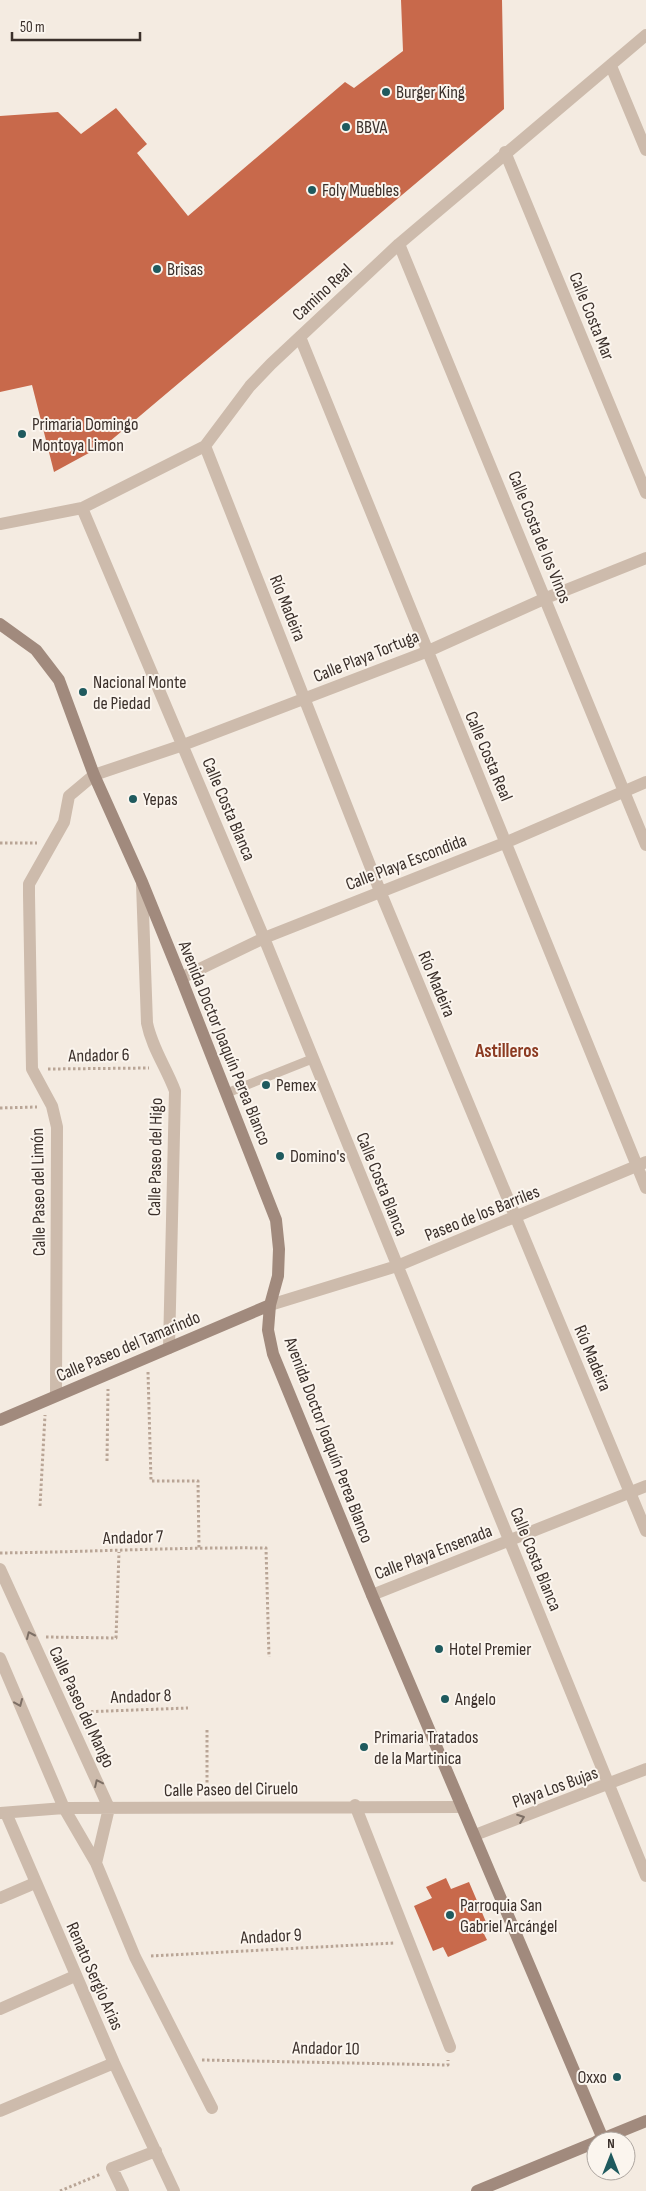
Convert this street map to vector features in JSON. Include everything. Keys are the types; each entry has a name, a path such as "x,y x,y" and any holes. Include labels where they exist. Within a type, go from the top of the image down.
{"main road":[{"name":"Avenida Doctor Joaquín Perea Blanco","path":"0,624 36,650 59,680 94,775 142,882 227,1093 276,1220 279,1250 278,1276 270,1305 268,1330 274,1354 372,1595 475,1835 595,2131"},
{"name":"Calle Paseo del Tamarindo","path":"0,1420 270,1305"},
{"path":"621,2131 646,2121"},
{"path":"477,2191 586,2145"}],"street":[{"name":"Camino Real","path":"0,524 82,508 205,446 250,386 399,244 646,34"},
{"path":"610,66 646,150"},
{"name":"Calle Costa Mar","path":"505,152 646,494"},
{"name":"Calle Costa de los Vinos","path":"399,244 646,844"},
{"name":"Calle Costa Real","path":"300,338 426,652 641,1164 646,1188"},
{"name":"Río Madeira","path":"205,446 380,891 646,1531"},
{"name":"Calle Costa Blanca","path":"82,508 264,938 646,1876"},
{"name":"Calle Playa Tortuga","path":"94,775 183,745 426,652 546,598 646,558"},
{"name":"Calle Paseo del Limón","path":"51,1398 56,1128 52,1106 32,1069 29,884 64,822 69,796 94,775"},
{"name":"Calle Playa Escondida","path":"181,978 264,938 506,842 646,782"},
{"name":"Calle Paseo del Higo","path":"142,882 147,1023 152,1045 166,1068 175,1091 169,1348"},
{"name":"Paseo de los Barriles","path":"270,1305 397,1266 516,1218 641,1164"},
{"name":"Calle Playa Ensenada","path":"372,1595 510,1542 646,1486"},
{"name":"Calle Paseo del Mango","path":"0,1569 109,1808"},
{"path":"0,1658 64,1808 96,1863 135,1957 212,2108"},
{"name":"Playa Los Bujas","path":"475,1835 609,1785 646,1769"},
{"path":"355,1805 450,2046"},
{"name":"Calle Paseo del Ciruelo","path":"3,1813 64,1808 355,1805 462,1807"},
{"path":"96,1863 109,1808"},
{"name":"Renato Sergio Arias","path":"3,1813 114,2063 174,2191"},
{"path":"0,1898 34,1883"},
{"path":"0,2009 75,1976"},
{"path":"0,2111 114,2063"},
{"path":"123,2191 112,2168 156,2151"}],"lane":[{"path":"227,1093 312,1059"}],"path":[{"path":"0,842 52,843"},
{"name":"Andador 6","path":"32,1069 166,1068"},
{"path":"0,1108 52,1106"},
{"path":"148,1356 151,1481 198,1481 199,1548"},
{"path":"106,1460 109,1373"},
{"path":"40,1506 51,1398"},
{"name":"Andador 7","path":"0,1553 266,1548 270,1657"},
{"path":"30,1637 116,1638 119,1552"},
{"name":"Andador 8","path":"65,1713 188,1708"},
{"path":"207,1730 207,1807"},
{"name":"Andador 9","path":"135,1957 408,1942"},
{"name":"Andador 10","path":"186,2060 448,2065 450,2046"},
{"path":"60,2191 112,2168"}],"building":[{"name":"Brisas","path":"401,0 502,0 504,109 109,442 54,472 32,385 0,392 0,116 58,112 81,134 116,108 147,144 137,153 188,216 345,82 354,88 403,51"},
{"path":"446,1878 451,1889 469,1882 489,1929 483,1932 487,1940 448,1957 443,1947 433,1951 414,1906 432,1898 426,1887"}],"place":[{"name":"Burger King","path":"386,92"},
{"name":"BBVA","path":"346,127"},
{"name":"Foly Muebles","path":"312,190"},
{"name":"Brisas","path":"157,269"},
{"name":"Primaria Domingo Montoya Limon","path":"22,434"},
{"name":"Nacional Monte de Piedad","path":"83,692"},
{"name":"Yepas","path":"133,799"},
{"name":"Pemex","path":"266,1085"},
{"name":"Domino's","path":"280,1156"},
{"name":"Hotel Premier","path":"439,1649"},
{"name":"Angelo","path":"445,1699"},
{"name":"Primaria Tratados de la Martinica","path":"364,1747"},
{"name":"Parroquia San Gabriel Arcángel","path":"450,1915"},
{"name":"Oxxo","path":"617,2077"}],"district":[{"name":"Astilleros","path":"507,1050"}]}
